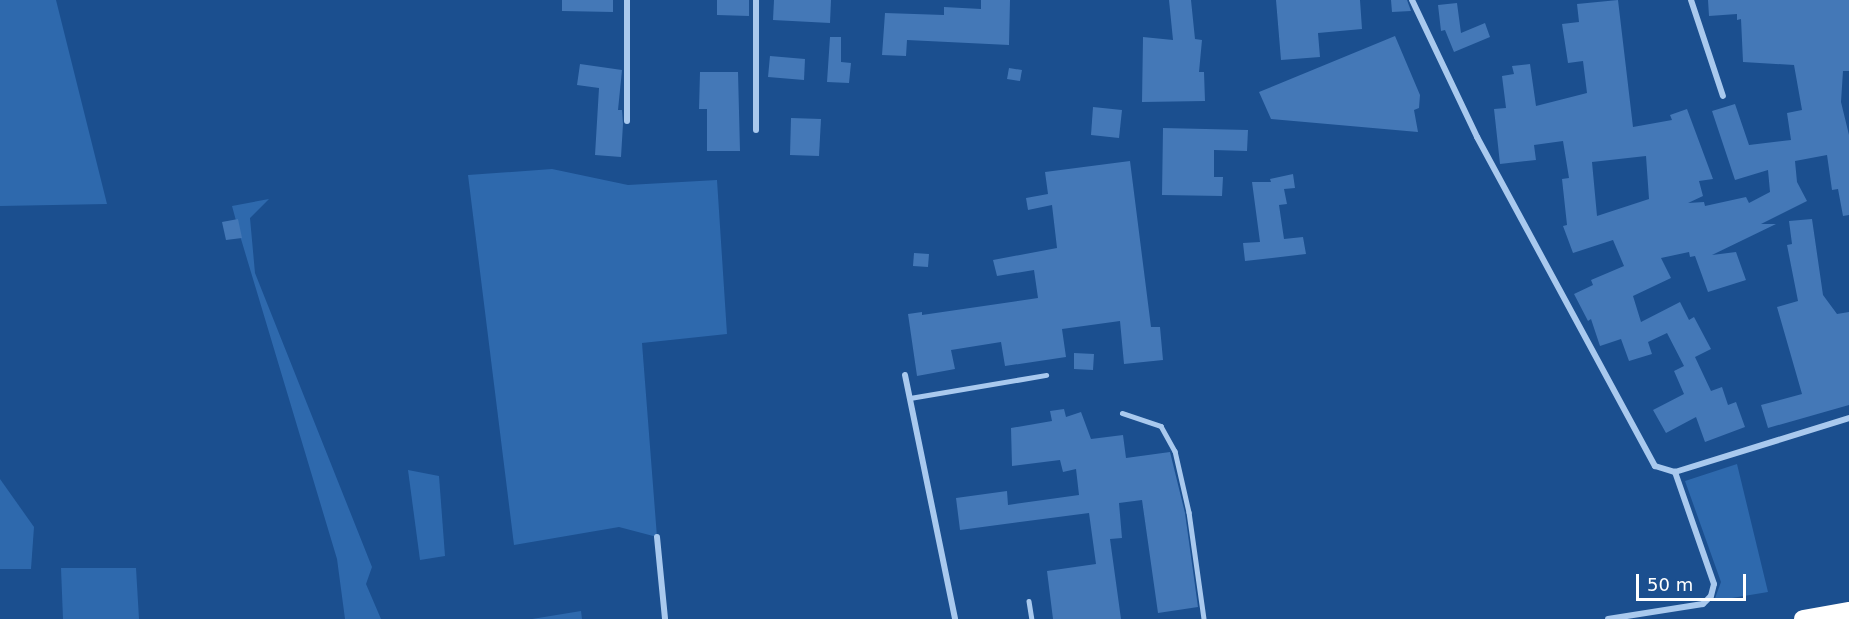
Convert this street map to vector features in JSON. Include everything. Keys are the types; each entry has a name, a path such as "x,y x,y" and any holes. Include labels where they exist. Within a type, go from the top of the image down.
{"highway":[{"path":"1803,619 1849,611"}],"street":[{"path":"627,0 627,121"},
{"path":"756,0 756,130"},
{"path":"1412,0 1476,136 1655,466 1675,472 1849,418"},
{"path":"1691,0 1723,96"},
{"path":"905,375 955,619"},
{"path":"1608,619 1703,604 1711,596 1714,584 1675,472"},
{"path":"657,537 665,619"}],"lane":[{"path":"910,398 1046,375"},
{"path":"1122,413 1161,426 1175,451 1189,512 1204,619"},
{"path":"1029,600 1032,619"}],"shaded area":[{"path":"0,0 56,0 107,204 0,206"},
{"path":"552,169 628,185 717,180 727,334 642,343 657,537 619,527 514,545 468,175"},
{"path":"269,199 250,218 255,273 372,567 366,584 381,619 345,619 337,559 232,206"},
{"path":"1737,464 1768,592 1714,601 1721,582 1685,481"},
{"path":"408,470 439,476 445,556 420,560"},
{"path":"0,479 34,527 31,569 0,569"},
{"path":"61,568 136,568 139,619 63,619"},
{"path":"581,611 582,619 532,619"}],"building":[{"path":"562,0 613,0 613,12 562,11"},
{"path":"717,0 749,0 749,16 717,15"},
{"path":"774,0 831,0 830,23 773,20"},
{"path":"981,0 1010,0 1009,45 907,40 906,56 882,55 885,13 944,15 944,7 981,9"},
{"path":"1169,0 1191,0 1195,39 1202,40 1199,72 1204,72 1205,101 1142,102 1143,37 1173,40"},
{"path":"1276,0 1360,0 1362,29 1318,33 1320,57 1281,60"},
{"path":"1391,0 1407,0 1411,11 1392,12"},
{"path":"1618,0 1633,127 1672,120 1670,115 1687,109 1713,179 1699,181 1703,196 1688,203 1704,202 1705,206 1746,197 1749,203 1770,192 1768,170 1735,180 1712,111 1735,104 1749,145 1791,140 1787,113 1802,110 1794,65 1743,62 1741,19 1737,20 1737,14 1709,16 1708,0 1849,0 1849,71 1843,71 1841,102 1849,135 1849,215 1843,216 1838,189 1832,190 1827,155 1795,161 1797,182 1807,201 1761,224 1776,224 1712,255 1736,252 1746,280 1708,292 1695,256 1690,257 1689,252 1661,258 1671,278 1633,296 1641,322 1680,302 1689,320 1694,317 1711,349 1695,357 1711,391 1722,387 1728,405 1736,402 1745,427 1705,442 1696,417 1666,433 1653,410 1684,394 1674,371 1684,366 1667,333 1648,342 1652,354 1629,361 1621,339 1600,346 1591,319 1588,321 1574,294 1593,285 1591,280 1624,266 1613,240 1573,253 1563,226 1567,225 1562,179 1569,178 1563,141 1534,145 1536,160 1500,164 1494,109 1506,108 1502,76 1514,74 1512,66 1530,64 1536,106 1587,93 1583,61 1568,63 1562,24 1579,22 1577,4","holes":["1646,156 1649,199 1597,216 1592,162"]},
{"path":"1457,3 1461,33 1485,23 1490,37 1454,52 1445,30 1441,31 1438,5"},
{"path":"1395,36 1420,95 1419,108 1414,110 1418,132 1271,119 1259,92"},
{"path":"830,37 841,37 841,62 851,63 849,83 827,82"},
{"path":"770,56 805,59 804,80 768,77"},
{"path":"580,64 622,70 618,110 622,110 623,124 621,157 595,155 599,88 577,85"},
{"path":"1009,68 1022,70 1020,81 1007,79"},
{"path":"700,72 738,72 740,151 707,151 707,109 699,109"},
{"path":"1093,107 1122,110 1119,138 1091,135"},
{"path":"791,118 821,119 819,156 790,155"},
{"path":"1163,128 1248,130 1247,151 1214,150 1214,177 1223,177 1222,196 1162,195"},
{"path":"1130,161 1151,327 1160,327 1163,360 1124,364 1120,321 1062,329 1066,357 1005,366 1001,342 951,350 955,369 917,376 908,314 922,312 922,315 1038,298 1034,270 997,276 993,260 1057,248 1052,205 1028,210 1026,198 1048,194 1045,172"},
{"path":"1293,174 1295,188 1284,189 1287,204 1279,205 1284,239 1303,237 1306,254 1245,261 1243,243 1260,242 1252,182 1271,182 1270,179"},
{"path":"238,219 242,238 226,240 222,222"},
{"path":"1812,219 1823,295 1837,314 1849,312 1849,405 1768,428 1761,405 1802,394 1777,307 1798,301 1787,245 1792,244 1789,221"},
{"path":"914,253 929,254 928,267 913,266"},
{"path":"1074,353 1094,354 1093,370 1074,369"},
{"path":"1064,409 1066,417 1081,412 1091,439 1123,435 1126,458 1170,452 1185,513 1198,607 1158,613 1142,500 1119,503 1122,538 1110,539 1121,619 1053,619 1047,571 1096,564 1089,513 960,530 956,498 1007,491 1008,505 1079,495 1076,469 1063,472 1060,460 1012,466 1011,428 1052,421 1050,411"}]}
